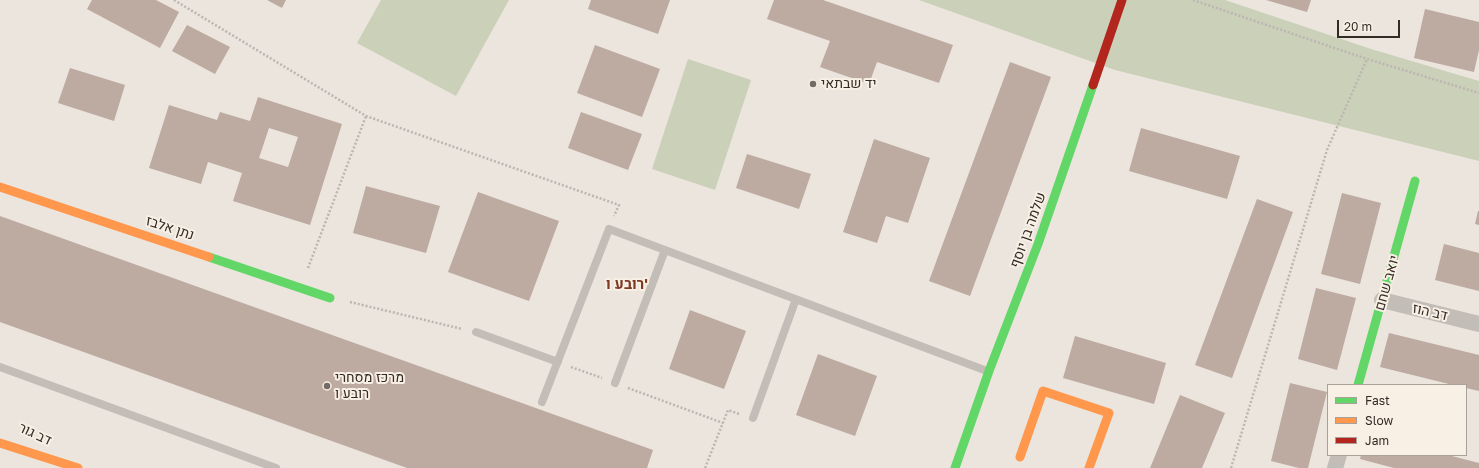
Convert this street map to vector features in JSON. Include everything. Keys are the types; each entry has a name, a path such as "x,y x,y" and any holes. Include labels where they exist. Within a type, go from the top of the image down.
{"street":[{"name":"שלמה בן יוסף","path":"955,468 989,371 1038,244 1122,0"},
{"name":"יואב שחם","path":"1358,384 1415,181"},
{"name":"נתן אלבז","path":"0,187 330,298"},
{"name":"דב הוז","path":"1382,300 1479,324"},
{"path":"1020,457 1043,391 1109,414 1089,468"},
{"name":"דב גור","path":"0,434 78,468"},
{"name":"דב גור","path":"0,443 57,460"},
{"path":"1335,468 1339,456"}],"lane":[{"path":"542,402 609,229 989,371"},
{"path":"615,383 665,250"},
{"path":"753,418 796,299"},
{"path":"476,332 558,362"},
{"path":"0,367 276,468"}],"path":[{"path":"174,0 366,116 619,205 609,229"},
{"path":"1193,0 1367,59 1479,93"},
{"path":"1231,468 1327,150 1367,59"},
{"path":"301,287 366,116"},
{"path":"330,298 476,332"},
{"path":"558,362 723,423"},
{"path":"705,468 728,410 753,418"}],"green space":[{"path":"381,0 509,0 456,96 357,43"},
{"path":"919,0 1225,0 1371,49 1479,81 1479,161 1115,70"},
{"path":"688,59 751,80 715,190 652,169"}],"building":[{"path":"92,0 156,0 179,12 160,48 87,9"},
{"path":"267,0 286,0 282,8"},
{"path":"591,0 670,0 658,34 588,9"},
{"path":"774,0 823,0 953,45 939,83 877,62 869,84 820,67 830,41 767,19"},
{"path":"1266,0 1311,0 1307,12"},
{"path":"1425,9 1479,22 1479,50 1474,72 1414,58"},
{"path":"187,25 230,47 215,74 172,51"},
{"path":"595,45 660,69 642,117 577,93"},
{"path":"1010,62 1051,77 970,296 929,281"},
{"path":"70,68 125,85 114,121 58,103"},
{"path":"258,97 342,124 310,225 233,201 242,173 208,162 201,184 149,168 169,105 217,120 220,112 250,121","holes":["269,128 298,137 288,167 259,158"]},
{"path":"581,112 642,134 628,170 568,148"},
{"path":"1141,128 1240,156 1227,199 1129,171"},
{"path":"874,139 930,158 908,223 886,216 877,243 843,232"},
{"path":"747,154 811,174 799,209 736,188"},
{"path":"366,186 440,206 426,253 353,233"},
{"path":"478,192 559,221 529,301 448,272"},
{"path":"1342,193 1381,203 1360,284 1321,274"},
{"path":"1257,199 1293,212 1232,378 1195,365"},
{"path":"1479,211 1479,225 1475,224"},
{"name":"מרכז מסחרי רובע ו","path":"0,216 653,450 647,468 407,468 0,322"},
{"path":"1444,244 1479,253 1479,291 1435,280"},
{"path":"1316,288 1356,298 1337,370 1298,359"},
{"path":"690,310 746,331 724,389 669,369"},
{"path":"1389,333 1479,355 1479,391 1467,388 1467,384 1449,384 1380,367"},
{"path":"1075,336 1166,363 1154,404 1063,378"},
{"path":"818,354 877,376 855,436 796,415"},
{"path":"1290,383 1327,392 1308,468 1299,468 1271,461"},
{"path":"1180,395 1225,413 1202,468 1150,468"},
{"path":"1361,456 1452,456 1479,463 1479,468 1394,468 1360,459"}],"traffic: fast":[{"path":"955,468 989,371 1038,244 1093,85"},
{"path":"1358,384 1415,181"},
{"path":"209,257 330,298"}],"traffic: slow":[{"path":"0,187 209,257"},
{"path":"1020,457 1043,391 1109,413 1089,468"},
{"path":"0,443 78,468"}],"traffic: jam":[{"path":"1093,85 1122,0"}],"place":[{"name":"יד שבתאי","path":"813,84"},
{"name":"מרכז מסחרי רובע ו","path":"327,386"}],"district":[{"name":"רובע ו'","path":"627,284"}]}
